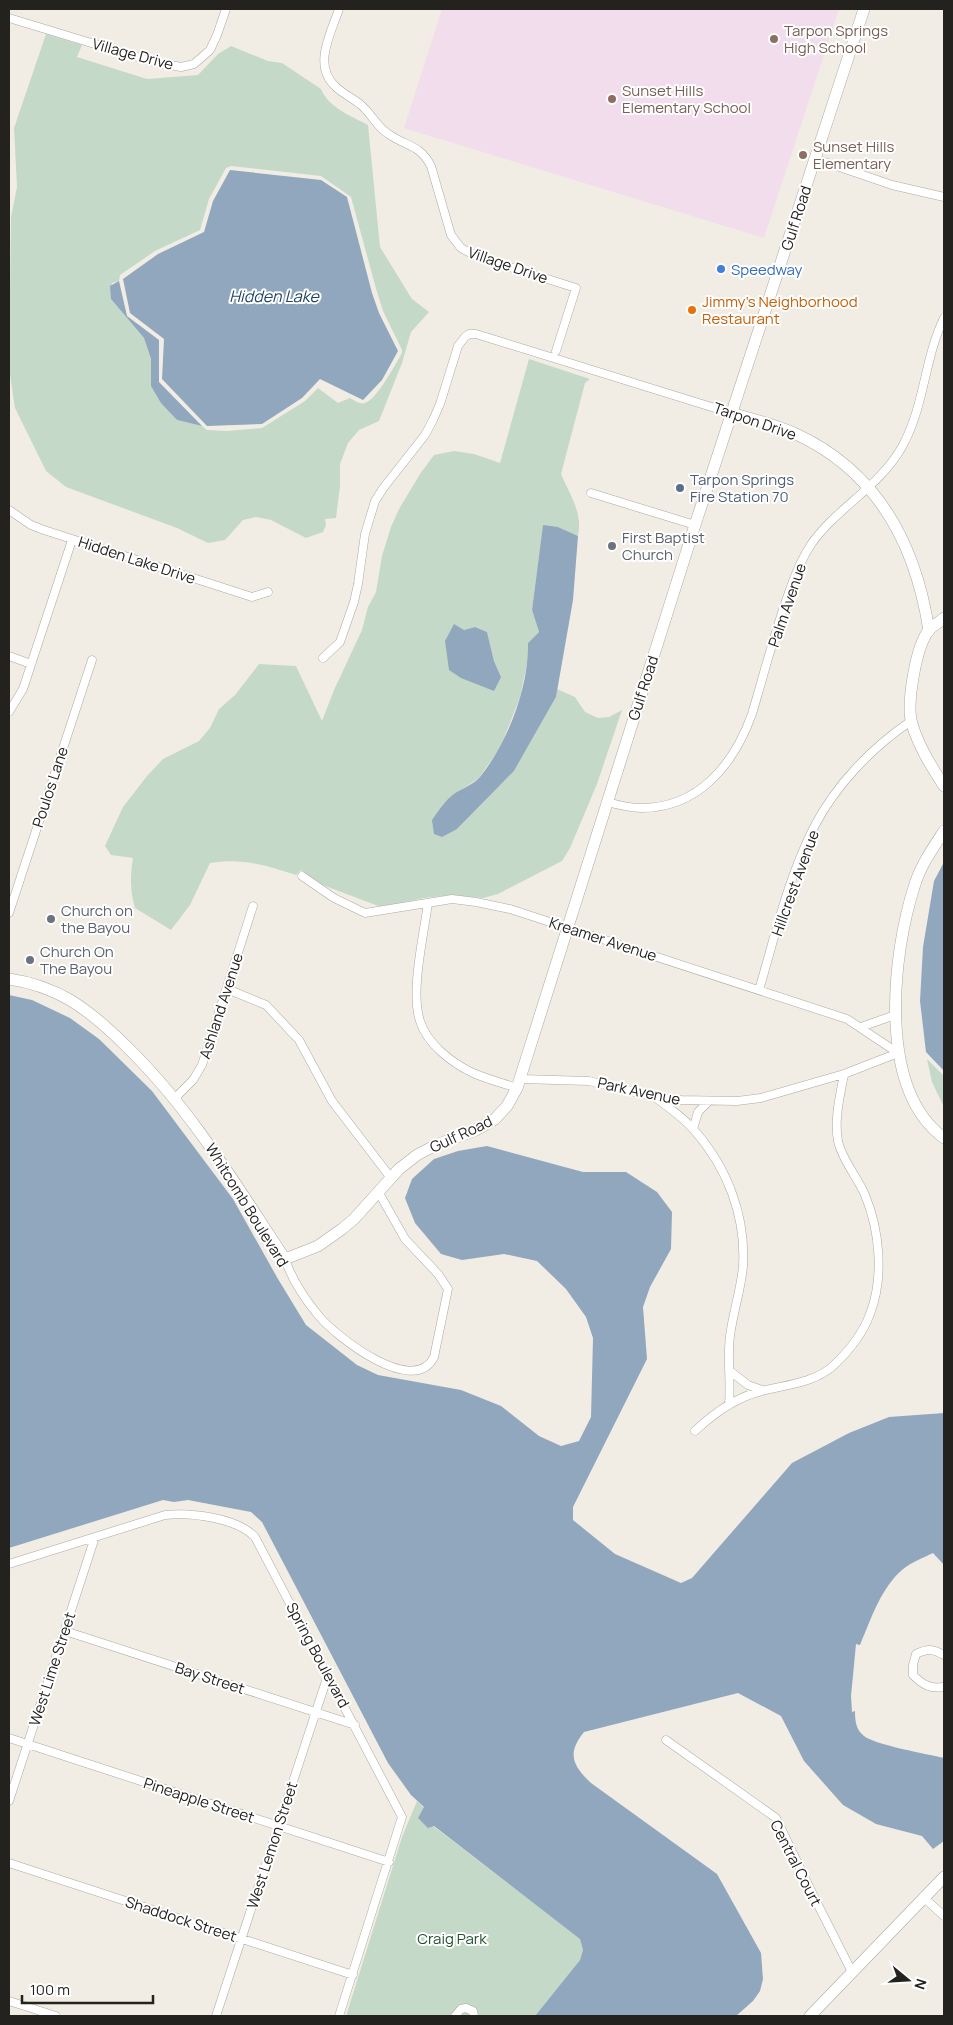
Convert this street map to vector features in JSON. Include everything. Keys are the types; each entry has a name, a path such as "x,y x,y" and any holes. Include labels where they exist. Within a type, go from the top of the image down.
{"street":[{"name":"Village Drive","path":"9,18 154,62 181,67 194,64 210,50 226,9"},
{"name":"Village Drive","path":"339,9 324,55 325,68 329,78 338,89 365,108 385,132 417,148 426,158 432,166 451,235 457,245 478,258 576,288 556,351"},
{"name":"Gulf Road","path":"285,1259 330,1239 354,1220 407,1162 428,1149 476,1130 495,1119 507,1106 519,1083 606,802 864,9"},
{"path":"816,159 892,186 944,197"},
{"name":"Palm Avenue","path":"606,802 642,808 678,801 700,790 720,773 747,729 782,613 803,558 826,526 888,469 911,427 922,396 936,339 944,318"},
{"name":"Tarpon Drive","path":"322,658 340,642 354,602 365,534 375,502 384,487 421,440 433,420 440,404 458,346 465,337 476,334 780,428 811,441 842,462 868,488 888,513 904,540 920,581 929,631"},
{"path":"591,493 695,525"},
{"name":"Hidden Lake Drive","path":"9,510 31,524 72,540 252,597 268,592"},
{"path":"9,712 20,695 72,540"},
{"path":"944,618 929,631 914,673 911,722 924,755 944,786"},
{"path":"9,656 31,664"},
{"name":"Poulos Lane","path":"9,913 92,660"},
{"name":"Hillcrest Avenue","path":"759,990 792,881 814,827 859,764 879,745 911,722"},
{"path":"944,831 922,866 908,910 897,972 895,1015 898,1053 905,1076 919,1110 928,1123 944,1138"},
{"name":"Kreamer Avenue","path":"302,876 334,898 365,913 452,899 510,909 847,1019 898,1053"},
{"name":"Park Avenue","path":"428,903 417,980 419,1018 423,1028 447,1058 475,1074 519,1083 589,1081 655,1097 708,1102 736,1101 761,1098 844,1074 898,1053"},
{"name":"Ashland Avenue","path":"175,1098 193,1080 201,1068 253,906"},
{"name":"Whitcomb Boulevard","path":"9,979 50,990 82,1008 136,1055 175,1098 204,1136 285,1259 295,1283 319,1317 361,1352 398,1369 417,1370 433,1360 448,1289 438,1274 405,1239 379,1193"},
{"path":"227,989 266,1005 299,1040 332,1101 391,1178"},
{"path":"861,1027 895,1015"},
{"path":"695,1431 712,1415 729,1405 764,1390 790,1386 830,1368 857,1338 868,1320 873,1307 878,1267 876,1233 865,1194 838,1142 838,1113 844,1074"},
{"path":"655,1097 693,1129 713,1154 727,1180 740,1221 743,1266 729,1339 729,1405"},
{"path":"693,1129 698,1112 708,1102"},
{"path":"730,1371 748,1386 764,1390"},
{"name":"Spring Boulevard","path":"9,1564 165,1515 192,1514 239,1525 255,1537 401,1814 402,1821 340,2016"},
{"name":"West Lime Street","path":"9,1801 95,1537"},
{"name":"Bay Street","path":"65,1631 355,1725"},
{"path":"944,1655 935,1650 926,1649 916,1654 913,1665 913,1675 922,1684 933,1689 944,1687"},
{"name":"West Lemon Street","path":"216,2016 328,1675"},
{"name":"Pineapple Street","path":"9,1738 389,1862"},
{"name":"Central Court","path":"666,1740 776,1818 812,1895 852,1972"},
{"name":"Shaddock Street","path":"9,1863 353,1974"},
{"path":"810,2016 944,1877"},
{"path":"923,1897 944,1916"},
{"path":"9,2001 56,2016"},
{"path":"456,2016 461,2008 466,2008 473,2011 474,2016"}],"shaded area":[{"name":"Sunset Hills Elementary School","path":"442,9 839,9 764,238 404,128"}],"green space":[{"path":"46,34 82,45 77,57 147,79 198,75 218,54 231,46 268,61 282,63 321,89 334,106 368,125 380,247 412,299 429,312 411,332 402,363 379,421 359,430 348,443 340,464 340,486 336,518 325,519 326,525 323,532 306,538 271,520 256,517 243,520 225,540 208,543 177,528 66,487 46,471 15,408 9,368 11,217 17,187 14,128","holes":["231,166 321,176 351,197 383,311 402,350 395,365 380,389 365,403 359,403 350,398 338,403 318,388 305,401 262,428 227,431 207,430 202,426 177,420 151,386 151,359 144,338 111,299 112,283 119,281 120,275 155,251 200,230 209,199 226,168"]},
{"path":"529,359 590,379 585,383 561,474 577,512 579,520 578,536 558,527 543,526 532,610 539,632 528,643 528,659 520,697 501,746 479,778 449,798 457,829 514,771 556,697 557,689 575,697 585,712 598,718 609,717 622,710 597,784 570,848 562,861 498,894 483,898 451,895 424,898 381,907 320,884 301,870 296,875 254,863 233,861 210,863 190,905 171,930 135,908 131,883 133,858 111,855 105,846 123,807 147,776 163,759 199,741 210,728 219,709 235,695 259,664 296,666 322,721 362,630 368,607 376,592 382,556 391,527 399,509 420,474 434,455 454,451 474,454 500,463","holes":["475,627 487,632 494,661 501,677 464,630"]},
{"path":"927,1059 944,1076 944,1107 932,1082"},
{"name":"Craig Park","path":"417,1801 424,1808 433,1826 580,1938 583,1950 580,1960 535,2016 346,2016 402,1837"}],"water":[{"name":"Hidden Lake","path":"230,170 321,180 347,197 372,293 379,313 398,351 382,380 363,400 320,379 302,398 262,424 207,426 162,379 164,339 130,313 123,279 158,254 204,232 213,201"},
{"path":"119,281 127,316 159,340 159,382 202,426 177,420 161,403 151,386 151,359 144,338 111,299 110,286"},
{"path":"543,525 558,527 578,536 573,600 556,697 514,771 457,829 442,837 434,834 432,820 449,798 480,777 508,731 521,696 525,678 528,643 539,632 532,610"},
{"path":"454,624 464,630 475,627 487,632 494,661 501,677 494,691 461,678 449,670 445,641"},
{"path":"944,862 944,1071 926,1052 920,1001 923,947 934,881"},
{"path":"9,995 32,1000 70,1018 99,1039 152,1091 233,1199 306,1325 357,1365 378,1375 461,1390 501,1406 539,1436 561,1446 579,1441 591,1417 593,1338 586,1317 566,1289 537,1261 504,1254 462,1260 441,1254 415,1223 405,1198 412,1179 434,1159 458,1151 487,1146 583,1172 626,1172 657,1192 672,1212 671,1249 650,1287 643,1307 647,1359 573,1507 573,1520 615,1554 681,1583 692,1578 792,1463 849,1433 889,1417 944,1413 944,1565 933,1553 906,1567 888,1586 877,1605 860,1645 856,1644 851,1696 852,1712 855,1711 856,1725 864,1736 879,1743 944,1758 944,1841 933,1849 922,1836 876,1824 843,1805 804,1761 781,1716 738,1693 584,1732 575,1746 574,1759 585,1777 717,1874 761,1953 763,1979 760,1991 753,2001 736,2016 535,2016 580,1960 583,1950 580,1939 434,1826 428,1828 418,1818 424,1807 411,1795 388,1763 262,1522 251,1512 188,1500 174,1502 163,1500 9,1548"}],"place":[{"name":"Tarpon Springs High School","path":"774,39"},
{"name":"Sunset Hills Elementary School","path":"612,99"},
{"name":"Sunset Hills Elementary","path":"803,155"},
{"name":"Speedway","path":"721,269"},
{"name":"Jimmy's Neighborhood Restaurant","path":"692,310"},
{"name":"Tarpon Springs Fire Station 70","path":"680,488"},
{"name":"First Baptist Church","path":"612,546"},
{"name":"Church on the Bayou","path":"51,919"},
{"name":"Church On The Bayou","path":"30,960"}]}
